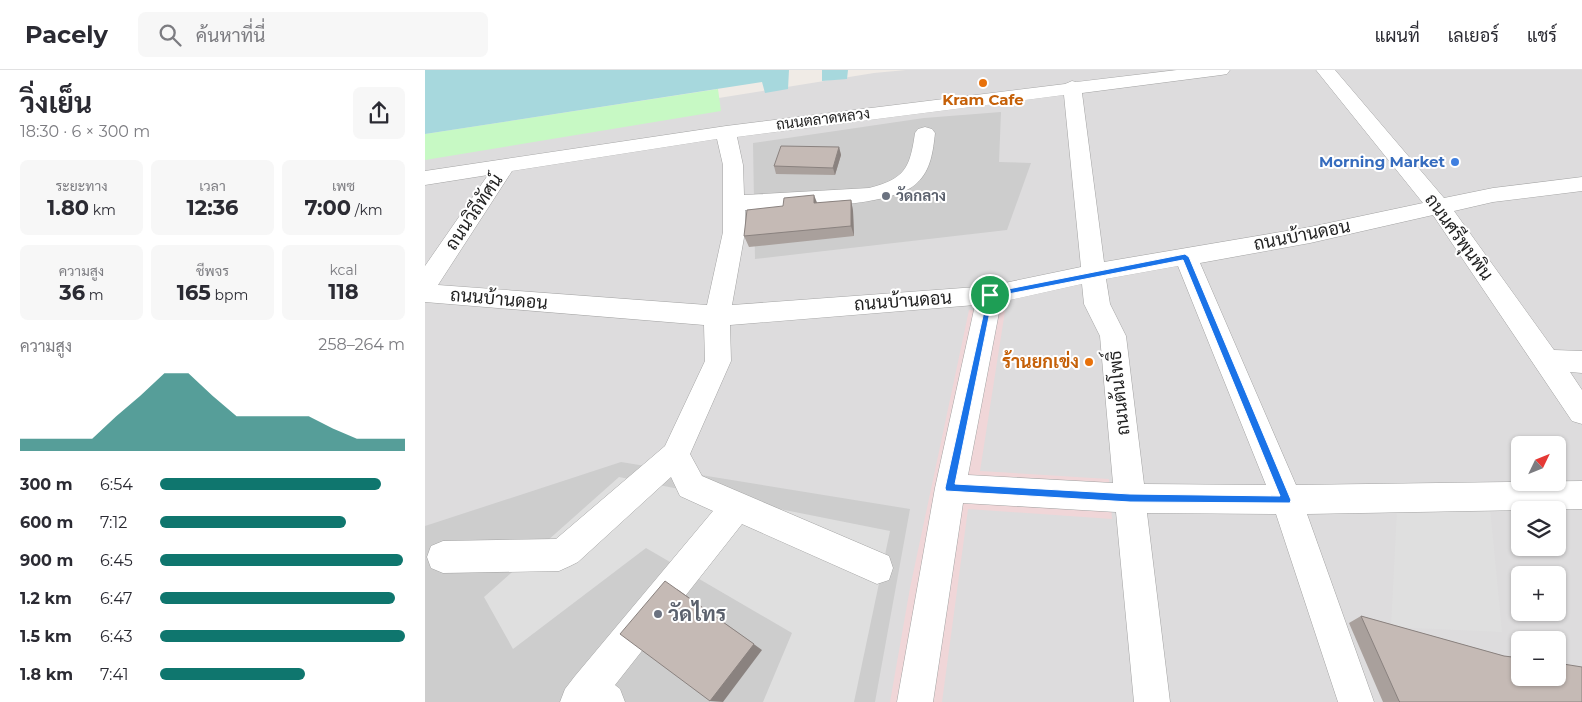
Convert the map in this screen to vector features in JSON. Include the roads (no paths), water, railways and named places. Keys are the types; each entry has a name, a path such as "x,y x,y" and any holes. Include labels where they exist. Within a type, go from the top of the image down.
{"street":[{"name":"ถนนตลาดหลวง","path":"425,178 726,132 1072,87 1221,70"},
{"name":"ถนนศรีพุนพิน","path":"1325,70 1439,207 1582,412"},
{"name":"ถนนต้นโพธิ์","path":"1072,87 1097,304 1113,336 1152,702"},
{"path":"443,557 554,555 567,552 675,455 718,361 717,316 733,232 733,165 726,132"},
{"path":"733,203 869,195 889,190 906,183 915,172 922,160 925,134"},
{"name":"ถนนวิถีทัศน์","path":"425,285 506,165"},
{"name":"ถนนบ้านดอน","path":"425,293 717,316 990,295 1093,273 1310,235 1493,195 1582,184"},
{"path":"1185,257 1287,500 1356,702"},
{"path":"915,702 950,488 990,295"},
{"path":"1547,361 1582,362"},
{"path":"675,455 691,486 877,568"},
{"path":"950,488 1130,498 1287,500 1582,495"},
{"path":"591,698 737,506"}],"water":[{"path":"425,70 789,70 788,89 765,93 762,82 425,134"},
{"path":"822,70 848,70 847,79 822,81"}],"place":[{"name":"Kram Cafe","path":"983,83"},
{"name":"Morning Market","path":"1455,162"},
{"name":"วัดกลาง","path":"886,196"},
{"name":"ร้านยกเข่ง","path":"1089,362"},
{"name":"วัดไทร","path":"658,614"}]}
